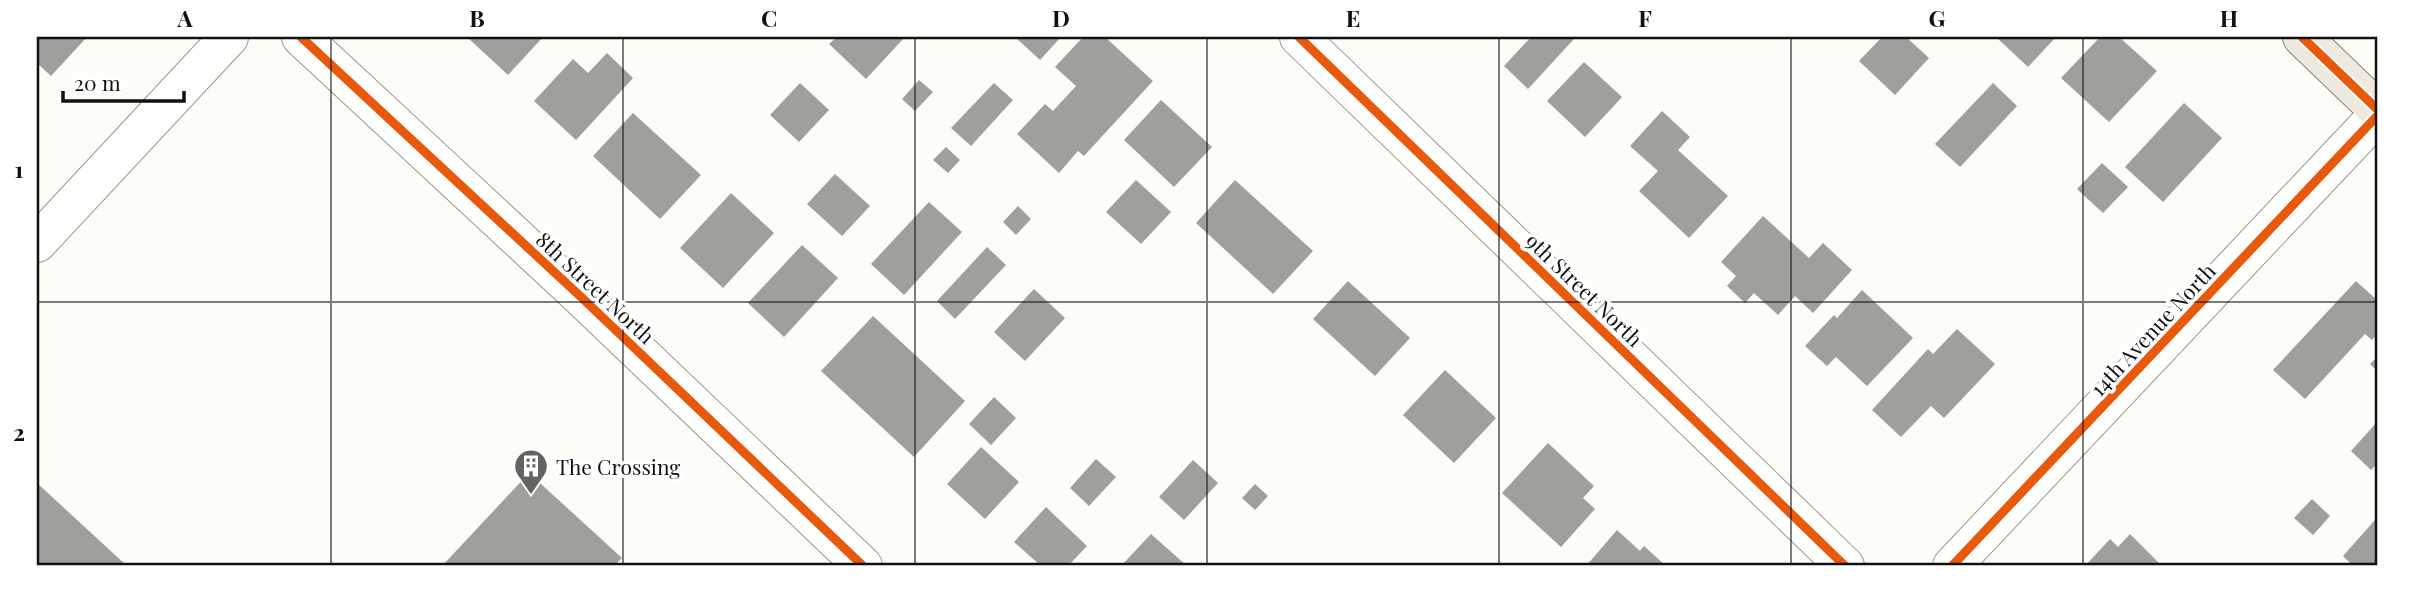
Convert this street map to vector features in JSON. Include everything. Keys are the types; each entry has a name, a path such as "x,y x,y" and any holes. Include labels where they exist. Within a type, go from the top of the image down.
{"main road":[{"path":"2302,37 2377,109"}],"street":[{"path":"37,243 229,37"},
{"name":"8th Street North","path":"301,37 580,296 863,566"},
{"name":"9th Street North","path":"1299,37 1845,566"},
{"name":"14th Avenue North","path":"1952,566 2377,116"}],"building":[{"path":"37,37 87,37 51,76 37,63"},
{"path":"467,37 543,37 508,75"},
{"path":"837,37 905,37 866,79 829,44"},
{"path":"1015,37 1061,37 1040,60"},
{"path":"1083,37 1105,37 1153,81 1084,156 1078,151 1059,173 1017,134 1045,104 1053,111 1076,86 1055,67"},
{"path":"1531,37 1574,39 1528,89 1504,66"},
{"path":"1882,37 1906,37 1929,58 1895,95 1859,61"},
{"path":"1996,37 2056,37 2028,67"},
{"path":"2100,37 2119,37 2157,71 2109,122 2061,78"},
{"path":"607,53 633,78 576,140 534,101 573,59 588,73"},
{"path":"1584,62 1622,97 1585,137 1547,101"},
{"path":"919,80 933,92 915,111 902,99"},
{"path":"800,83 829,110 799,142 770,115"},
{"path":"994,83 1013,100 971,146 951,128"},
{"path":"1993,83 2017,106 1960,167 1935,144"},
{"path":"1161,100 1212,147 1174,187 1124,140"},
{"path":"2184,103 2222,138 2163,202 2125,167"},
{"path":"1662,111 1690,137 1678,150 1728,196 1689,238 1639,191 1658,171 1630,146"},
{"path":"633,113 701,175 660,219 593,156"},
{"path":"946,147 960,160 948,173 933,160"},
{"path":"2102,163 2128,187 2103,213 2077,189"},
{"path":"835,174 870,206 842,236 807,204"},
{"path":"1136,180 1171,212 1141,244 1106,212"},
{"path":"1235,180 1313,251 1273,294 1196,223"},
{"path":"731,193 774,233 723,288 680,248"},
{"path":"929,202 962,232 904,295 871,264"},
{"path":"1018,206 1031,219 1016,235 1003,222"},
{"path":"1763,216 1809,258 1823,243 1852,270 1813,313 1795,296 1778,315 1754,293 1745,303 1727,286 1736,276 1721,262"},
{"path":"802,245 838,278 784,337 748,303"},
{"path":"987,247 1006,265 955,319 937,301"},
{"path":"1348,281 1410,338 1375,376 1313,319"},
{"path":"2356,281 2377,300 2377,334 2372,340 2365,334 2305,399 2273,370"},
{"path":"1034,289 1065,318 1025,361 994,332"},
{"path":"1862,290 1913,338 1867,386 1836,357 1827,366 1805,346 1834,315 1837,318"},
{"path":"873,316 965,401 914,457 821,371"},
{"path":"1957,329 1995,364 1944,418 1931,406 1901,437 1872,410 1928,349 1933,354"},
{"path":"2377,357 2377,371 2370,364"},
{"path":"1445,370 1496,418 1454,463 1403,415"},
{"path":"994,397 1016,418 991,445 969,424"},
{"path":"2377,422 2377,464 2371,470 2351,451"},
{"path":"1548,443 1594,486 1583,498 1595,509 1561,547 1502,493"},
{"path":"981,447 1019,482 985,519 947,484"},
{"path":"1096,459 1116,477 1089,506 1070,488"},
{"path":"1193,460 1218,483 1184,520 1159,497"},
{"name":"The Crossing","path":"529,473 622,558 614,566 442,566"},
{"path":"37,483 127,566 37,566"},
{"path":"1255,484 1268,496 1255,510 1242,498"},
{"path":"2312,499 2330,516 2313,535 2294,518"},
{"path":"1046,507 1087,546 1068,566 1041,566 1014,542"},
{"path":"2375,520 2377,566 2353,566 2343,556"},
{"path":"1617,530 1640,551 1644,546 1666,566 1586,566"},
{"path":"1151,534 1187,566 1121,566"},
{"path":"2130,534 2162,566 2085,566 2110,539 2118,547"}],"cycle path":[{"path":"301,37 580,296 863,566"},
{"path":"1299,37 1845,566"},
{"path":"2302,37 2377,109"},
{"path":"1952,566 2377,116"}],"place":[{"name":"The Crossing","path":"531,496"}]}
